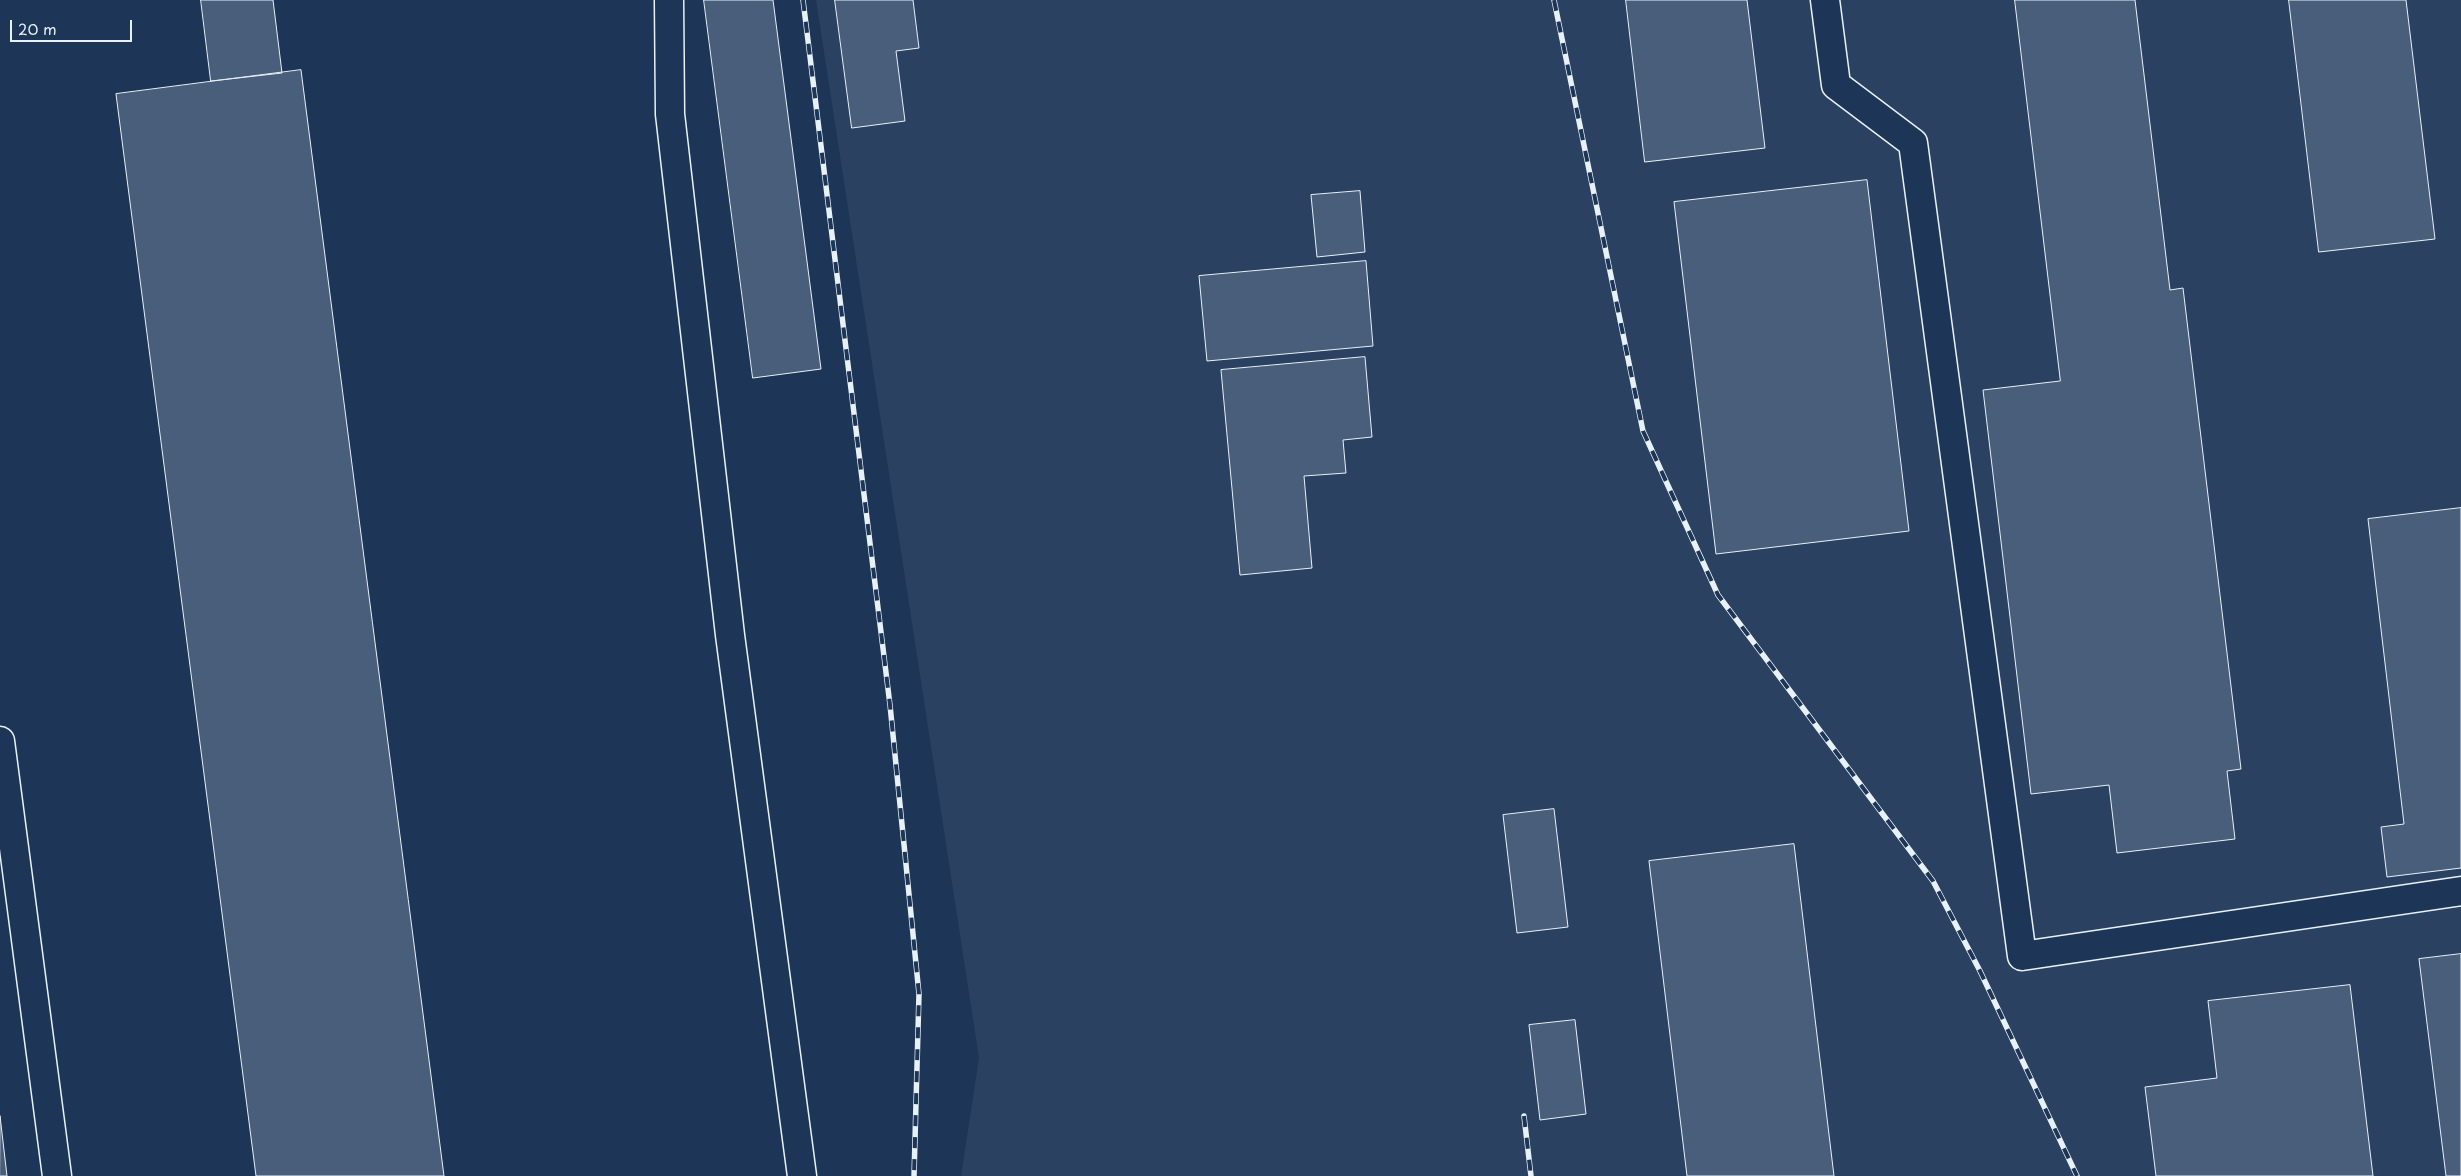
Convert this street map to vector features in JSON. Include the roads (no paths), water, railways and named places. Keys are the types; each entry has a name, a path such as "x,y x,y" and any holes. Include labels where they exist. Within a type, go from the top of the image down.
{"street":[{"path":"669,0 670,114 729,625 802,1176"},
{"path":"1825,0 1836,85 1913,143 2022,956 2461,892"},
{"path":"0,741 57,1176"}],"railway":[{"path":"803,0 890,705 919,994 914,1176"},
{"path":"1554,0 1643,431 1718,595 1933,881 1980,971 2077,1176"},
{"path":"1524,1116 1531,1176"}]}
